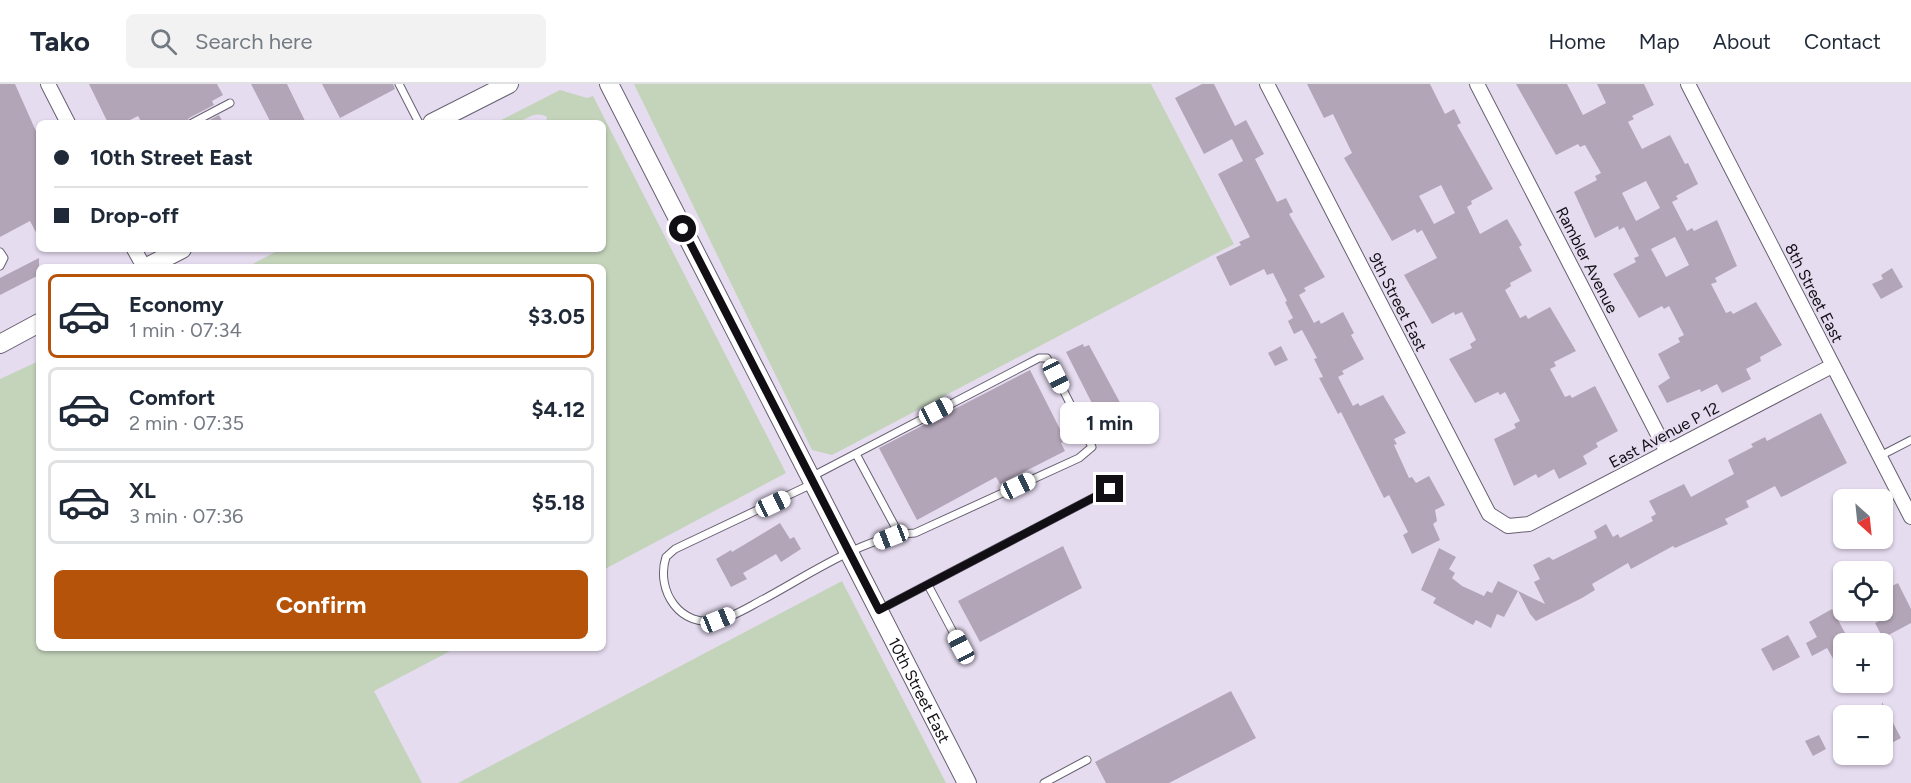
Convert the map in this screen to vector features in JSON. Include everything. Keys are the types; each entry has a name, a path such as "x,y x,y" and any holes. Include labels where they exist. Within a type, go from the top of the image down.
{"main road":[{"path":"438,120 509,84"},
{"name":"10th Street East","path":"609,84 967,783"},
{"path":"151,264 176,252"},
{"path":"0,344 36,325"}],"street":[{"path":"48,84 66,120"},
{"name":"9th Street East","path":"1268,84 1489,514 1508,526"},
{"name":"Rambler Avenue","path":"1478,84 1667,452"},
{"name":"8th Street East","path":"1688,84 1911,517"},
{"name":"East Avenue P 12","path":"1508,526 1529,525 1832,366"}],"lane":[{"path":"399,84 417,120"},
{"path":"198,120 230,103"},
{"path":"0,252 4,258 0,266"},
{"path":"1039,358 1047,358 1092,447 1079,458 915,533 899,534 850,553 739,612 718,620 696,622 680,612 668,598 663,566 666,557 675,549 812,480 856,454 1039,358"},
{"path":"1880,456 1911,440"},
{"path":"856,454 899,534"},
{"path":"879,610 1110,489"},
{"path":"928,585 961,647"},
{"path":"1044,783 1087,760"}],"green space":[{"path":"634,84 1151,84 1234,244 832,455 812,450"},
{"path":"560,90 587,98 593,96 605,120 546,120 547,117 538,115 522,120 501,120"},
{"path":"606,121 786,473 606,568 606,264 253,264 275,252 606,252"},
{"path":"36,362 36,651 450,651 374,691 422,783 0,783 0,379"},
{"path":"842,581 946,783 458,783"}],"building":[{"path":"0,84 15,84 36,131 36,232 30,221 0,237"},
{"path":"89,84 217,84 223,95 212,101 214,105 188,120 140,120 138,116 130,120 107,120"},
{"path":"251,84 287,84 305,120 269,120"},
{"path":"322,84 393,84 395,89 340,118"},
{"path":"1202,84 1214,84 1235,126 1246,120 1264,154 1255,159 1277,202 1286,198 1293,212 1289,214 1325,277 1304,288 1306,291 1299,295 1314,323 1319,320 1321,324 1343,312 1354,333 1351,335 1364,359 1342,371 1344,374 1338,377 1353,406 1358,403 1360,406 1383,395 1406,433 1394,439 1397,444 1394,445 1409,478 1412,477 1416,483 1429,476 1445,505 1435,510 1437,521 1433,524 1440,540 1412,554 1403,535 1408,532 1389,495 1384,498 1341,412 1338,414 1319,378 1323,377 1314,359 1317,358 1302,330 1294,334 1288,321 1293,318 1273,273 1267,275 1264,269 1230,286 1216,257 1241,245 1239,242 1250,237 1218,174 1243,161 1232,139 1204,154 1175,98"},
{"path":"1307,84 1430,84 1445,114 1454,109 1461,123 1457,125 1493,189 1471,201 1472,204 1467,207 1480,234 1507,219 1522,245 1519,247 1532,271 1510,283 1511,286 1505,290 1520,318 1526,315 1528,319 1550,307 1576,351 1554,362 1556,366 1550,369 1565,397 1570,395 1572,398 1595,386 1618,431 1596,443 1598,447 1583,456 1587,464 1559,479 1554,469 1538,478 1536,474 1514,486 1494,439 1516,428 1514,424 1520,421 1505,392 1500,395 1498,392 1475,403 1449,359 1472,348 1470,344 1476,340 1462,312 1455,315 1454,312 1432,324 1404,275 1437,258 1422,230 1417,233 1415,229 1392,241 1344,158 1352,153 1333,114 1324,118","holes":["1441,185 1455,213 1434,224 1419,196"]},
{"path":"1516,84 1567,84 1583,115 1606,103 1597,84 1644,84 1654,105 1632,116 1634,119 1628,122 1642,149 1670,135 1685,164 1688,163 1698,184 1676,196 1678,199 1672,202 1687,231 1692,228 1694,231 1717,220 1737,266 1715,278 1717,282 1711,284 1726,313 1731,311 1733,314 1756,302 1782,345 1760,357 1761,361 1746,369 1751,379 1722,393 1717,384 1667,403 1658,386 1670,378 1658,354 1680,342 1678,338 1684,335 1669,306 1664,309 1662,306 1639,318 1613,274 1636,262 1634,258 1639,256 1624,227 1619,230 1618,226 1595,238 1574,192 1597,180 1595,176 1601,173 1585,145 1580,147 1578,144 1556,155","holes":["1646,181 1660,208 1636,221 1622,193","1675,237 1689,265 1666,277 1651,249"]},
{"path":"219,115 222,120 210,120"},
{"path":"39,258 39,264 36,264 36,277 0,295 0,278"},
{"path":"1892,268 1903,287 1881,299 1872,284 1883,279 1881,275"},
{"path":"1083,344 1084,347 1089,345 1124,410 1102,423 1066,352"},
{"path":"1281,346 1288,360 1275,366 1268,353"},
{"path":"1030,370 1066,441 1061,443 1065,451 1000,484 996,477 917,520 879,448"},
{"path":"1821,413 1847,463 1781,497 1775,486 1746,501 1749,507 1725,519 1728,524 1675,548 1673,546 1631,569 1628,563 1592,584 1595,590 1536,621 1530,614 1518,591 1545,604 1534,582 1540,579 1533,565 1549,557 1553,560 1597,538 1594,531 1606,524 1613,537 1618,534 1620,538 1653,521 1651,517 1656,514 1649,501 1684,484 1691,497 1734,474 1728,460 1753,447 1751,444 1765,437 1767,441"},
{"path":"780,523 790,539 794,537 801,549 781,562 776,554 743,573 747,579 731,587 716,559"},
{"path":"1063,546 1082,588 980,642 958,601"},
{"path":"1439,548 1456,557 1449,569 1455,573 1452,578 1462,586 1484,596 1487,591 1492,593 1498,581 1518,591 1504,617 1497,614 1491,628 1476,620 1473,625 1433,603 1436,598 1421,590"},
{"path":"1898,583 1911,609 1911,623 1892,633 1880,633 1875,623 1893,621 1893,586"},
{"path":"1832,609 1833,621 1839,621 1845,633 1833,633 1833,659 1827,648 1812,656 1806,643 1817,637 1809,622"},
{"path":"1788,635 1800,657 1773,671 1761,649"},
{"path":"1231,691 1256,738 1169,783 1106,783 1095,762"},
{"path":"1893,723 1901,738 1893,742"},
{"path":"1819,735 1826,749 1813,756 1805,741"}],"route":[{"path":"683,229 879,610 1110,489"}]}
